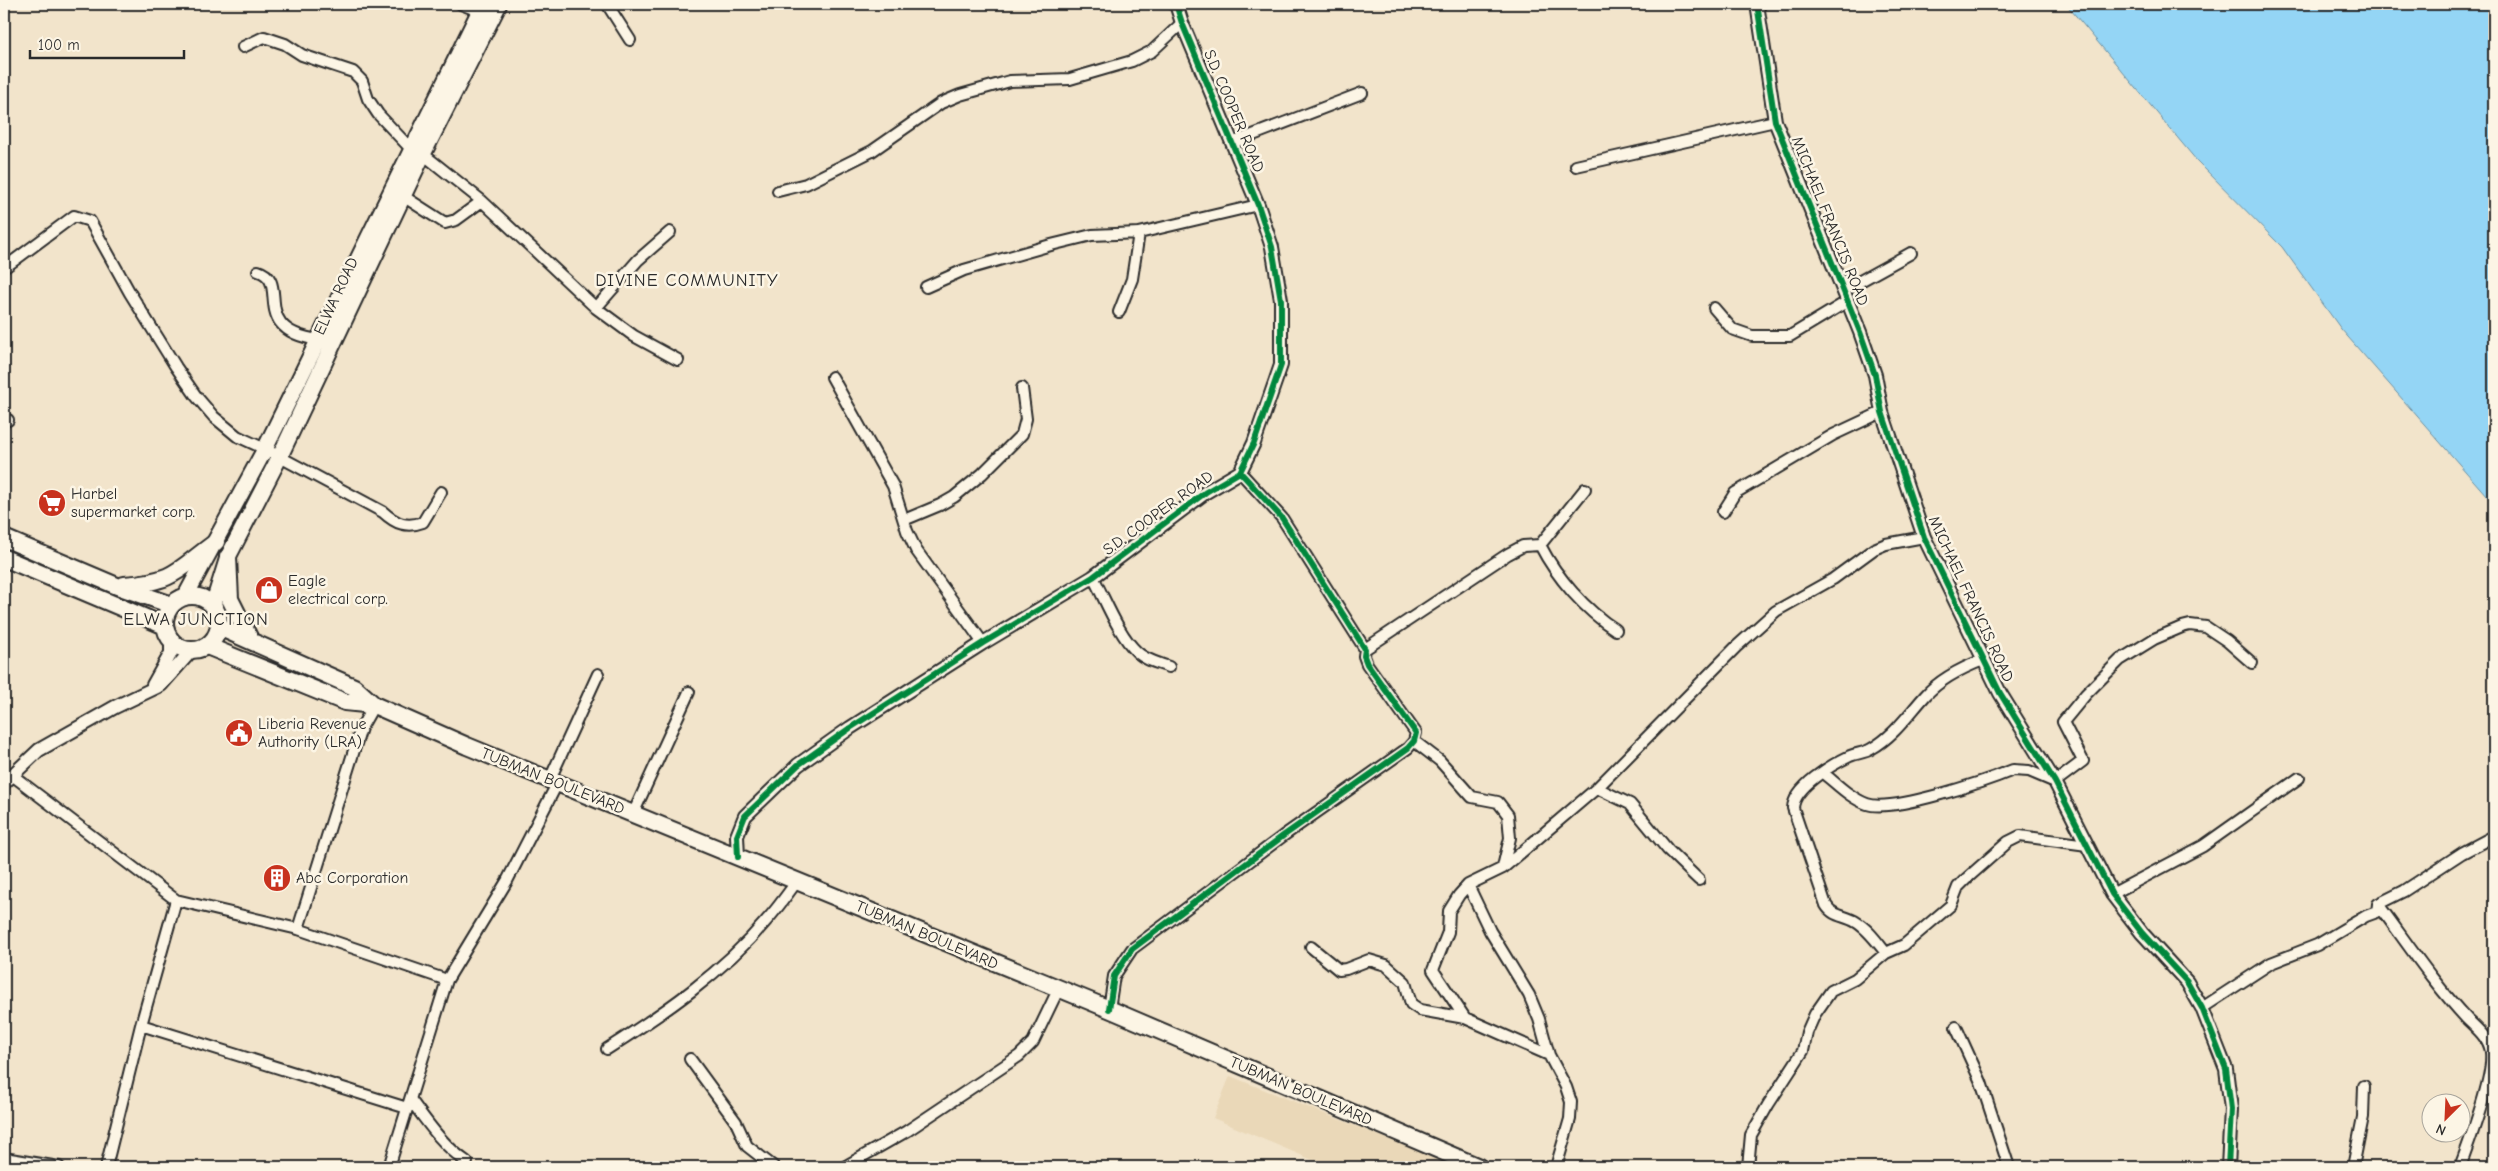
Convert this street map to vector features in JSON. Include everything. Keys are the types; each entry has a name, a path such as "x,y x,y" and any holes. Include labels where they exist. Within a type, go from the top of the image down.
{"highway":[{"path":"4,538 117,586 178,600 200,597 213,606 217,612 219,627 217,635 199,648 177,645 168,633 165,618 178,600"},
{"path":"117,586 154,582 171,577 216,542"},
{"path":"228,557 230,599 251,642"},
{"path":"4,558 168,633"},
{"name":"TUBMAN BOULEVARD","path":"219,627 354,687 374,705"},
{"name":"TUBMAN BOULEVARD","path":"199,648 345,702 374,705 1109,1010 1479,1167"}],"main road":[{"name":"ELWA ROAD","path":"178,600 216,542 417,152 499,4"},
{"name":"ELWA ROAD","path":"213,606 228,557 280,456 403,196 417,152 481,7"}],"street":[{"path":"461,4 481,7"},
{"path":"607,4 630,40"},
{"name":"S.D. COOPER ROAD","path":"738,857 737,836 745,816 798,765 850,728 983,643 1093,577 1206,492 1240,472 1254,443 1281,365 1281,300 1272,247 1258,205 1182,24 1176,4"},
{"name":"MICHAEL FRANCIS ROAD","path":"1756,4 1775,121 1846,295 1874,375 1882,412 1924,537 2000,694 2055,782 2112,894 2142,932 2187,982 2202,1008 2226,1068 2232,1109 2228,1167"},
{"path":"778,191 806,184 872,151 941,103 960,95 1010,81 1050,82 1070,79 1132,61 1152,51 1182,24"},
{"path":"244,47 264,37 285,44 302,55 353,72 362,81 368,99 378,114 417,152 482,201 596,308 634,336 678,360"},
{"path":"1232,144 1362,93"},
{"path":"1576,166 1775,121"},
{"path":"403,196 445,223 456,220 482,201"},
{"path":"926,288 964,270 1051,245 1092,235 1140,233 1258,205"},
{"path":"4,268 74,216 90,221 130,293 196,396 214,417 237,436 265,448 383,512 402,526 424,522 441,492"},
{"path":"596,308 638,260 670,232"},
{"path":"1118,312 1132,279 1140,233"},
{"path":"1714,308 1732,329 1752,336 1790,336 1846,295 1911,253"},
{"path":"258,271 265,273 272,281 275,315 282,326 303,338 319,340"},
{"path":"832,377 893,486 916,550 983,643"},
{"path":"904,520 940,505 954,496 982,474 1022,434 1026,419 1022,388"},
{"path":"1723,512 1736,493 1833,435 1882,412"},
{"path":"1109,1010 1114,976 1132,950 1283,836 1408,748 1414,741 1416,732 1367,664 1364,656 1365,649 1282,518 1240,472"},
{"path":"1365,649 1508,554 1523,546 1540,545 1584,490"},
{"path":"1465,1018 1433,970 1448,932 1449,911 1468,885 1503,868 1597,788 1736,647 1776,611 1833,579 1874,549 1886,544 1924,537"},
{"path":"1540,545 1552,567 1569,587 1598,619 1616,630"},
{"path":"1093,577 1120,628 1137,652 1148,659 1169,666"},
{"path":"1823,772 1855,798 1868,804 1887,806 1907,802 2013,770 2029,770 2055,782 2083,761 2062,722 2086,694 2120,660 2138,648 2182,627 2197,625 2215,632 2252,663"},
{"path":"150,689 169,659 168,633"},
{"path":"199,648 161,685 150,689 39,750 8,779 176,900 298,929 447,980"},
{"path":"1886,953 1857,922 1831,912 1826,905 1793,808 1794,799 1800,790 1823,772 1849,756 1869,750 1886,739 1927,694 1962,668 1983,660"},
{"path":"389,1167 447,980 507,881 554,781 598,674"},
{"path":"633,814 689,692"},
{"path":"298,929 361,728 374,705"},
{"path":"1414,741 1440,760 1472,797 1498,802 1508,815 1510,838 1503,868"},
{"path":"2112,894 2204,846 2299,778"},
{"path":"1597,788 1630,804 1668,850 1699,880"},
{"path":"1748,1167 1752,1135 1768,1105 1803,1051 1807,1032 1815,1014 1831,991 1855,979 1886,953 1904,945 1951,905 1958,887 2008,842 2020,836 2088,845"},
{"path":"2378,904 2404,891 2462,853 2493,841"},
{"path":"607,1049 646,1024 725,961 766,922 797,882"},
{"path":"1468,885 1481,908 1490,930 1529,995 1539,1019 1549,1056 1566,1087 1571,1102 1570,1119 1556,1167"},
{"path":"106,1167 141,1025 176,900"},
{"path":"2202,1008 2270,963 2317,945 2366,916 2377,912 2378,904"},
{"path":"2378,904 2446,997 2487,1039 2491,1054 2487,1077 2475,1124 2460,1167"},
{"path":"1311,947 1339,970 1369,960 1386,965 1405,982 1411,1004 1420,1010 1465,1018 1549,1056"},
{"path":"844,1167 907,1131 1019,1056 1033,1042 1058,990"},
{"path":"141,1025 409,1104 456,1154 467,1162"},
{"path":"1956,1027 1981,1082 2009,1167"},
{"path":"690,1059 736,1122 747,1146 774,1167"},
{"path":"2353,1167 2364,1117 2364,1086"},
{"path":"4,1158 59,1167"}],"shaded area":[{"path":"1230,1076 1458,1167 1329,1167 1213,1118"}],"water":[{"path":"2066,4 2494,4 2494,504 2341,329 2282,247 2197,161"}],"cycle path":[{"path":"738,857 737,836 745,816 798,765 850,728 983,643 1093,577 1206,492 1240,472 1254,443 1281,365 1281,300 1272,247 1258,205 1182,23 1176,4"},
{"path":"1757,4 1775,121 1860,332 1875,375 1882,412 1924,537 2000,693 2055,782 2112,894 2142,933 2187,982 2202,1008 2226,1069 2231,1109 2228,1167"},
{"path":"1109,1009 1114,976 1132,949 1283,836 1408,748 1414,741 1416,733 1367,664 1364,656 1365,649 1282,518 1240,472"}],"place":[{"name":"Harbel supermarket corp.","path":"52,503"},
{"name":"Eagle electrical corp.","path":"269,590"},
{"name":"Liberia Revenue Authority (LRA)","path":"239,733"},
{"name":"Abc Corporation","path":"277,878"}],"district":[{"name":"DIVINE COMMUNITY","path":"687,280"},
{"name":"ELWA JUNCTION","path":"196,619"}]}
